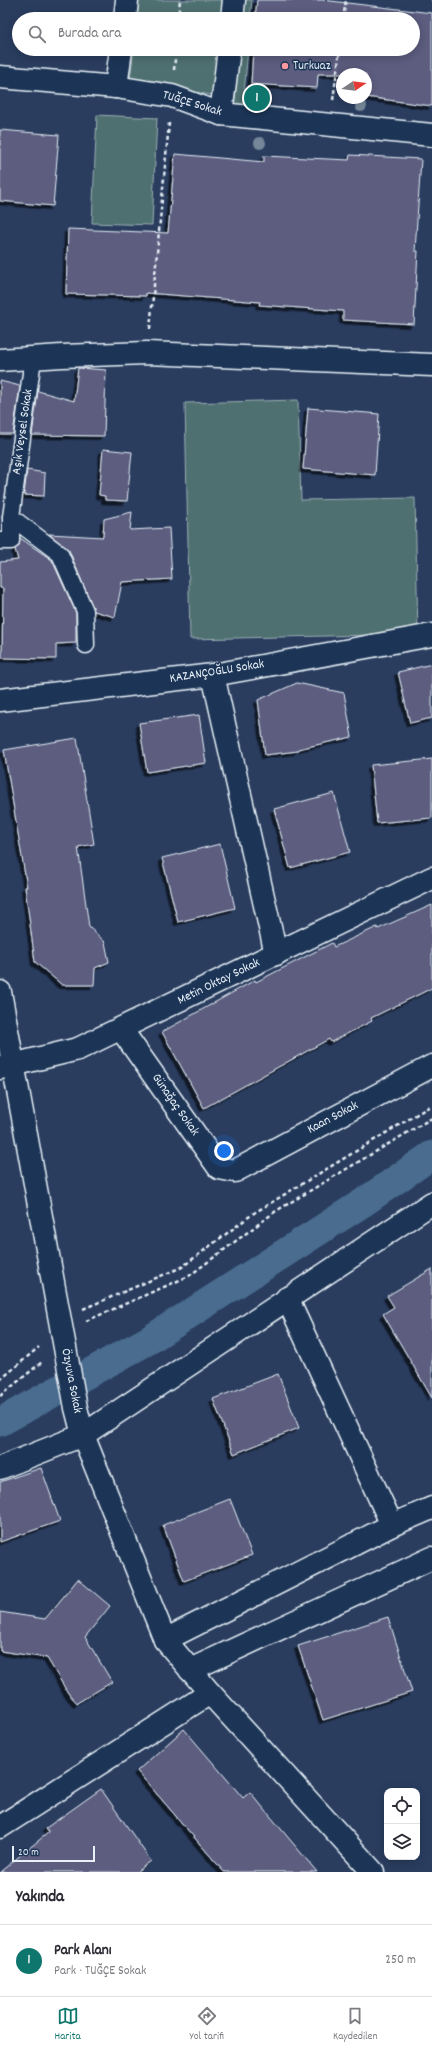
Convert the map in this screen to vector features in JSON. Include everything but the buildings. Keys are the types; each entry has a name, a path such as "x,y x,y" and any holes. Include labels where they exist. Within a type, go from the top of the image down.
{"street":[{"path":"126,12 127,0"},
{"path":"233,12 234,0"},
{"path":"116,87 120,56"},
{"path":"221,114 228,56"},
{"name":"TUĞÇE Sokak","path":"0,77 116,87 172,96 221,114 432,135"},
{"path":"0,360 147,353 432,365"},
{"name":"KAZANÇOĞLU Sokak","path":"0,700 213,674 432,634"},
{"path":"213,674 276,954"},
{"name":"Metin Oktay Sokak","path":"7,1067 78,1050 432,878"},
{"name":"Özyuva Sokak","path":"0,992 7,1067 76,1408 83,1435 165,1640 210,1693 373,1872"},
{"name":"Günağaç Sokak","path":"121,1029 219,1168 235,1170"},
{"name":"Kaan Sokak","path":"235,1170 432,1066"},
{"path":"0,1468 83,1435 432,1203"},
{"path":"287,1298 392,1525"},
{"path":"165,1640 392,1525 432,1508"},
{"path":"190,1670 432,1558"},
{"path":"0,1827 210,1693"}],"lane":[{"name":"Aşık Veysel Sokak","path":"0,542 11,541 11,518 33,359"},
{"path":"11,518 60,554 85,612 86,645"}],"path":[{"path":"179,12 180,0"},
{"path":"344,12 346,0"},
{"path":"330,125 339,56"},
{"path":"147,353 172,96"},
{"path":"0,1380 28,1358 63,1340 80,1310 182,1267 254,1213 432,1105"},
{"path":"0,1396 44,1360 63,1340 84,1322 189,1276 276,1211 432,1118"}],"green space":[{"path":"139,0 226,0 225,12 138,12"},
{"path":"239,0 252,0 251,12 237,12"},
{"path":"133,56 220,56 216,96 130,80"},
{"path":"232,56 247,56 243,105 226,102"},
{"path":"97,115 157,118 152,225 92,223"},
{"path":"298,400 301,500 415,498 418,634 190,639 185,403"}],"waterway":[{"path":"0,1422 149,1340 364,1202 432,1155"}],"place":[{"name":"Turkuaz","path":"285,66"},
{"name":"Park Alanı","path":"257,98"}]}
